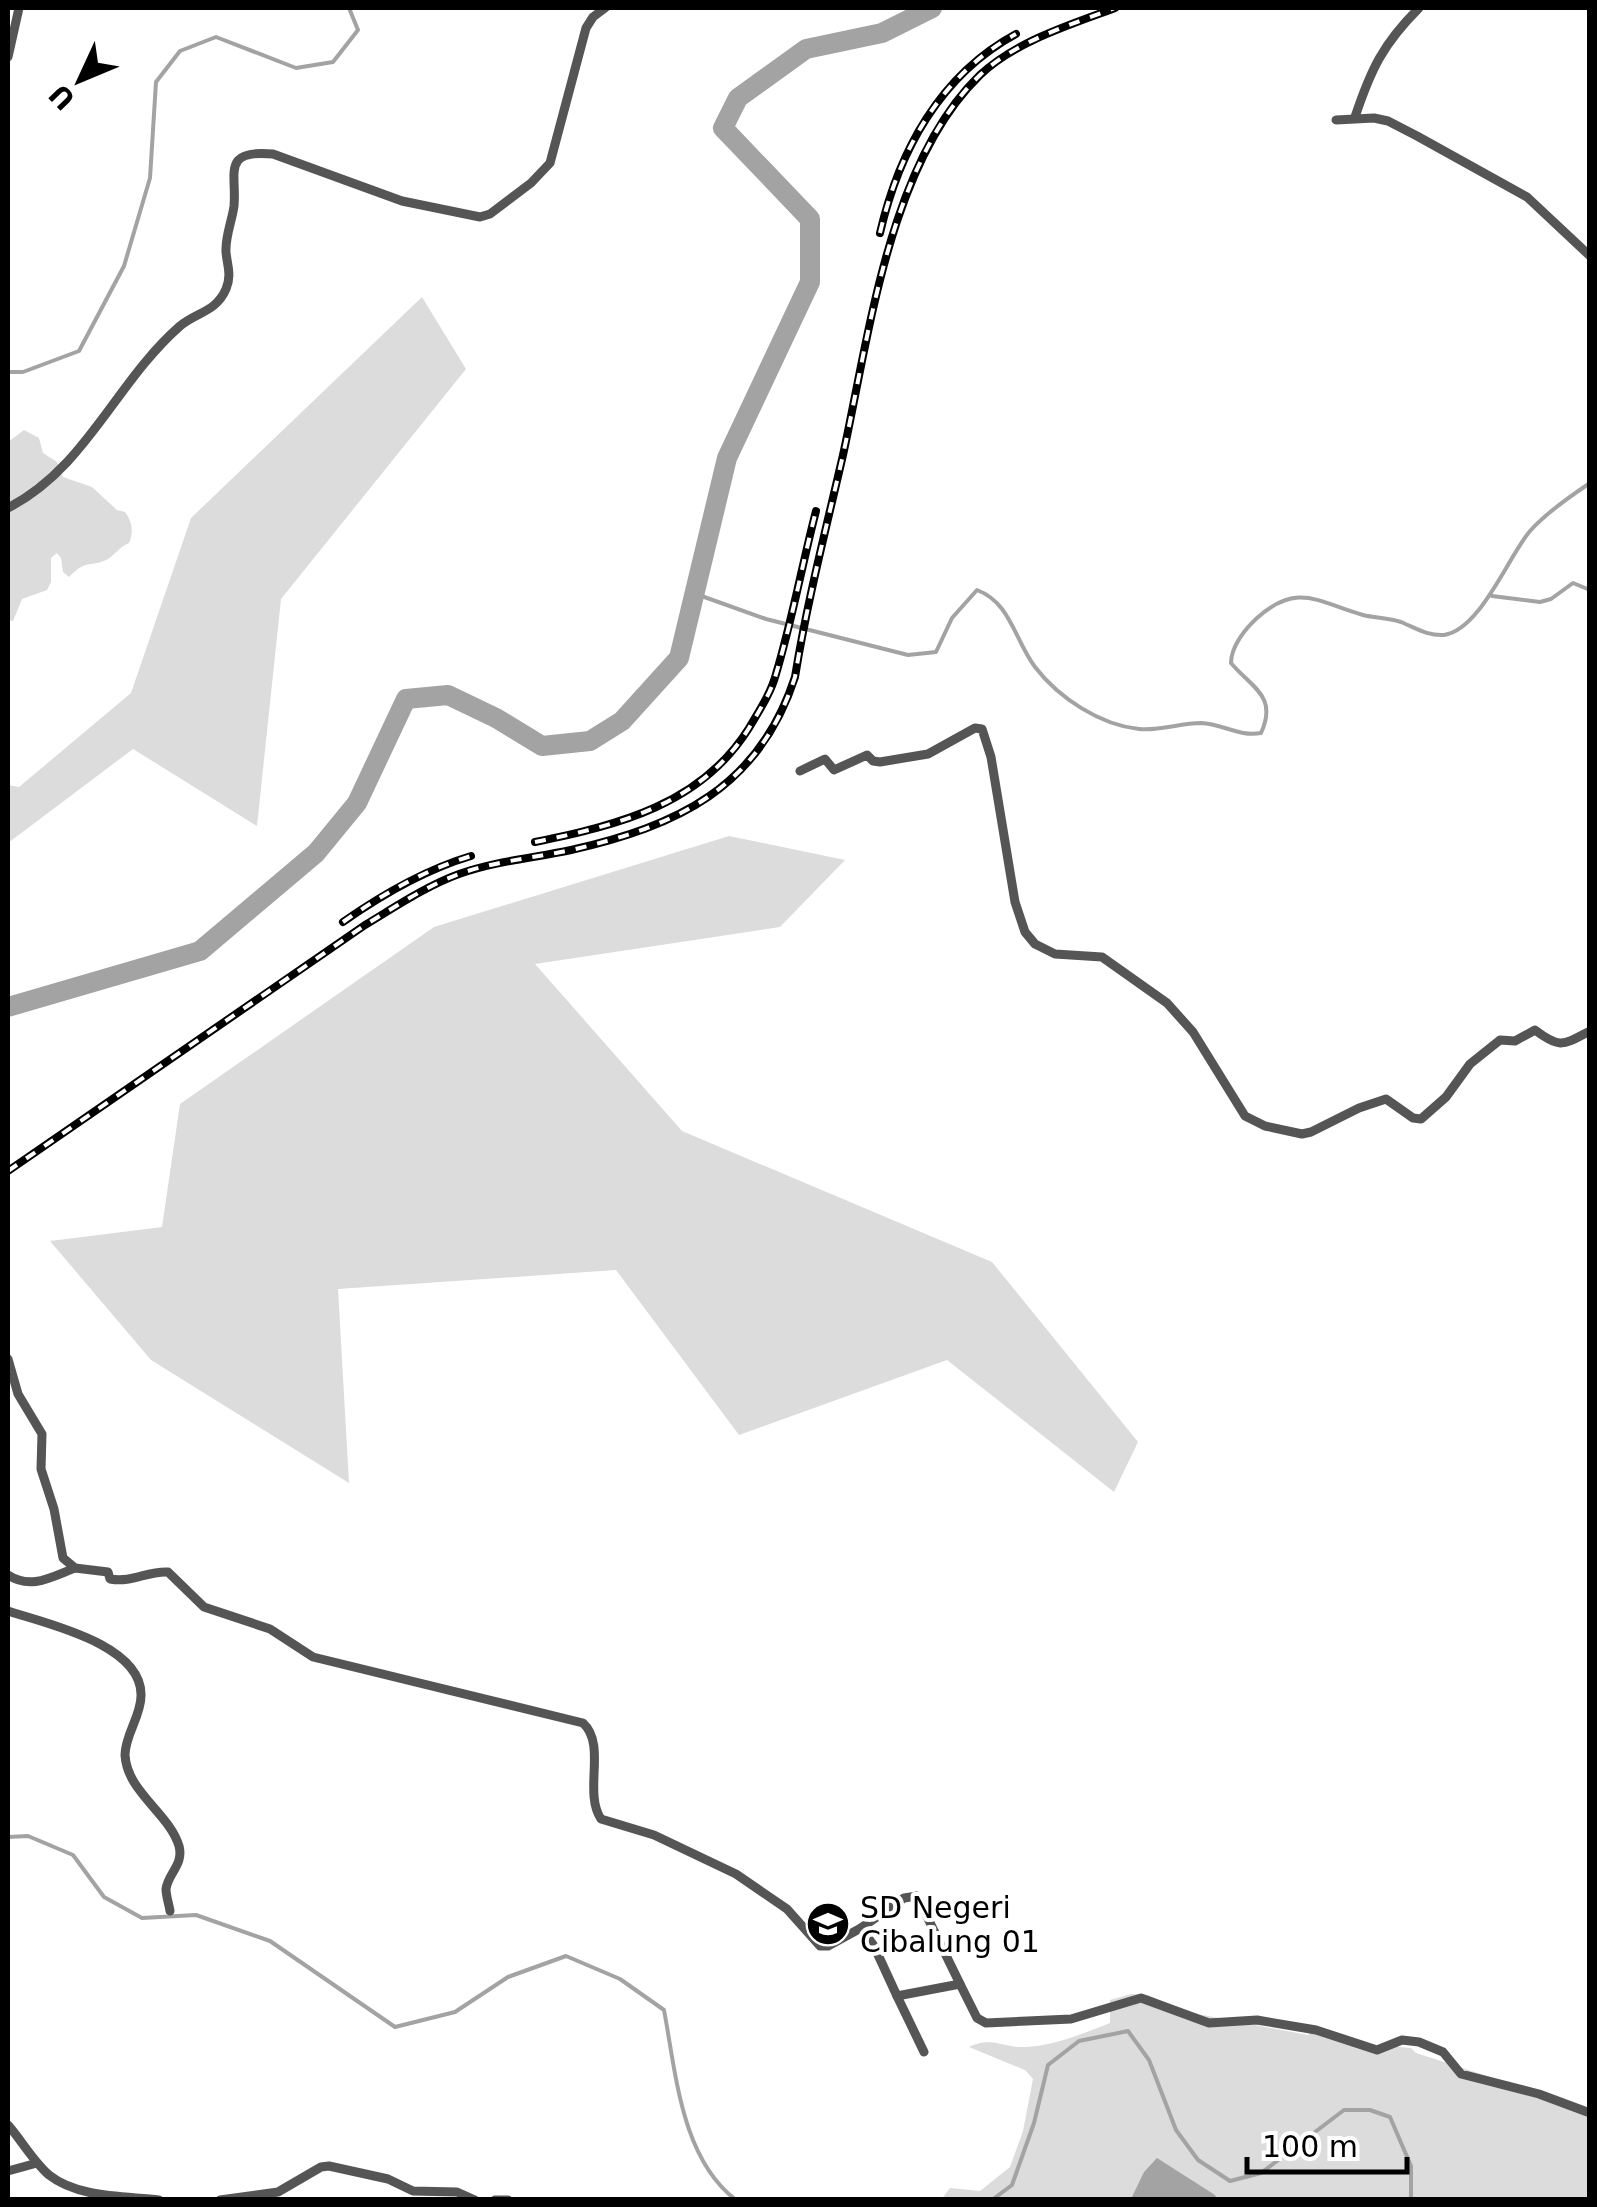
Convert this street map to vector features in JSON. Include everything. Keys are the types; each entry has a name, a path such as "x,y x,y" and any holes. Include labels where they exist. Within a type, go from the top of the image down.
{"street":[{"path":"8,57 19,8"},
{"path":"8,508 68,464 109,408 180,327 208,312 220,300 229,280 226,250 234,209 232,171 236,162 254,154 273,154 402,201 487,216 538,177 550,162 586,28 605,8"},
{"path":"1355,117 1373,68 1391,36 1419,8"},
{"path":"1336,120 1355,117 1388,121 1516,190 1590,256"},
{"path":"800,770 825,759 834,770 867,754 880,762 922,756 975,728 982,729 991,757 1016,902 1029,938 1055,954 1102,957 1168,1003 1193,1032 1245,1116 1264,1126 1312,1132 1386,1099 1412,1118 1421,1118 1446,1097 1470,1064 1500,1040 1515,1041 1535,1030 1556,1045 1590,1031"},
{"path":"8,1359 18,1394 42,1434 41,1470 65,1562 75,1568 108,1572 110,1579 126,1582 168,1572 204,1606 270,1629 313,1657 579,1722 589,1728 592,1738 595,1807 601,1819 654,1836 736,1874 787,1909 820,1946 828,1946 860,1928 904,1898 917,1896 983,2023 1070,2019 1141,1998 1209,2023 1256,2020 1316,2030 1378,2050 1412,2040 1443,2052 1461,2074 1538,2094 1590,2113"},
{"path":"8,1574 18,1582 32,1584 75,1568"},
{"path":"8,1611 70,1629 100,1644 128,1666 138,1680 142,1694 125,1756 134,1781 178,1845 180,1862 166,1890 170,1911"},
{"path":"860,1928 874,1946 924,2052"},
{"path":"897,1996 960,1984"},
{"path":"8,2125 37,2163 62,2183 98,2193 160,2200"},
{"path":"8,2170 37,2163"},
{"path":"220,2200 278,2192 329,2166 388,2179 413,2191 457,2192 475,2200"},
{"path":"495,2200 508,2200"}],"shaded area":[{"path":"422,297 466,369 281,599 257,826 133,749 8,843 8,785 19,787 131,693 191,518"},
{"path":"24,430 39,438 43,453 57,462 63,477 92,487 117,510 125,512 132,531 129,543 111,557 80,567 69,577 63,572 57,553 51,558 47,590 22,599 13,621 8,620 8,442"},
{"path":"729,836 845,860 780,927 535,964 682,1131 992,1262 1138,1442 1114,1492 947,1360 739,1435 616,1270 338,1289 349,1483 151,1360 50,1241 162,1227 180,1104 434,927"},
{"path":"1131,1994 1148,1995 1187,2012 1308,2035 1314,2030 1364,2044 1411,2048 1589,2115 1589,2199 941,2200 950,2188 980,2191 1010,2167 1023,2131 1033,2079 1025,2070 969,2047 991,2042 1025,2047 1068,2039 1110,2023 1110,2000"},
{"path":"1157,2158 1217,2199 1131,2199 1144,2172"}],"waterway":[{"path":"8,372 23,372 79,351 124,266 150,178 156,82 180,51 216,37 296,68 333,62 358,30 349,8"},
{"path":"8,1007 200,951 316,853 357,803 406,699 448,695 542,746 590,741 622,721 679,658 727,458 810,282 810,219 723,128 738,98 806,49 882,33 932,8"},
{"path":"696,594 766,619 908,655 936,652 952,618 977,590 1005,613 1045,678 1095,716 1139,729 1201,723 1261,733 1265,701 1231,663 1244,632 1257,618 1285,600 1309,598 1432,634 1457,630 1481,607 1530,531 1590,483"},
{"path":"1492,596 1540,602 1573,583 1590,590"},
{"path":"8,1837 28,1836 73,1855 104,1897 142,1918 196,1915 270,1941 395,2027 455,2012 508,1977 566,1956 620,1979 664,2010 692,2138 703,2161 736,2200"},
{"path":"992,2200 1012,2185 1034,2123 1048,2065 1079,2041 1128,2031 1149,2060 1176,2130 1198,2160 1230,2181 1261,2173 1344,2110 1370,2110 1390,2117 1411,2166 1411,2200"}],"railway":[{"path":"8,1171 365,925 423,891 473,870 571,850 646,828 679,814 736,774 760,747 795,677 887,253 924,155 949,112 994,63 1044,35 1115,8"},
{"path":"880,233 899,173 927,118 965,71 1016,34"},
{"path":"535,842 597,828 655,808 707,776 729,754 749,728 774,681 816,511"},
{"path":"343,922 404,884 471,856"}],"place":[{"name":"SD Negeri Cibalung 01","path":"828,1924"}]}
